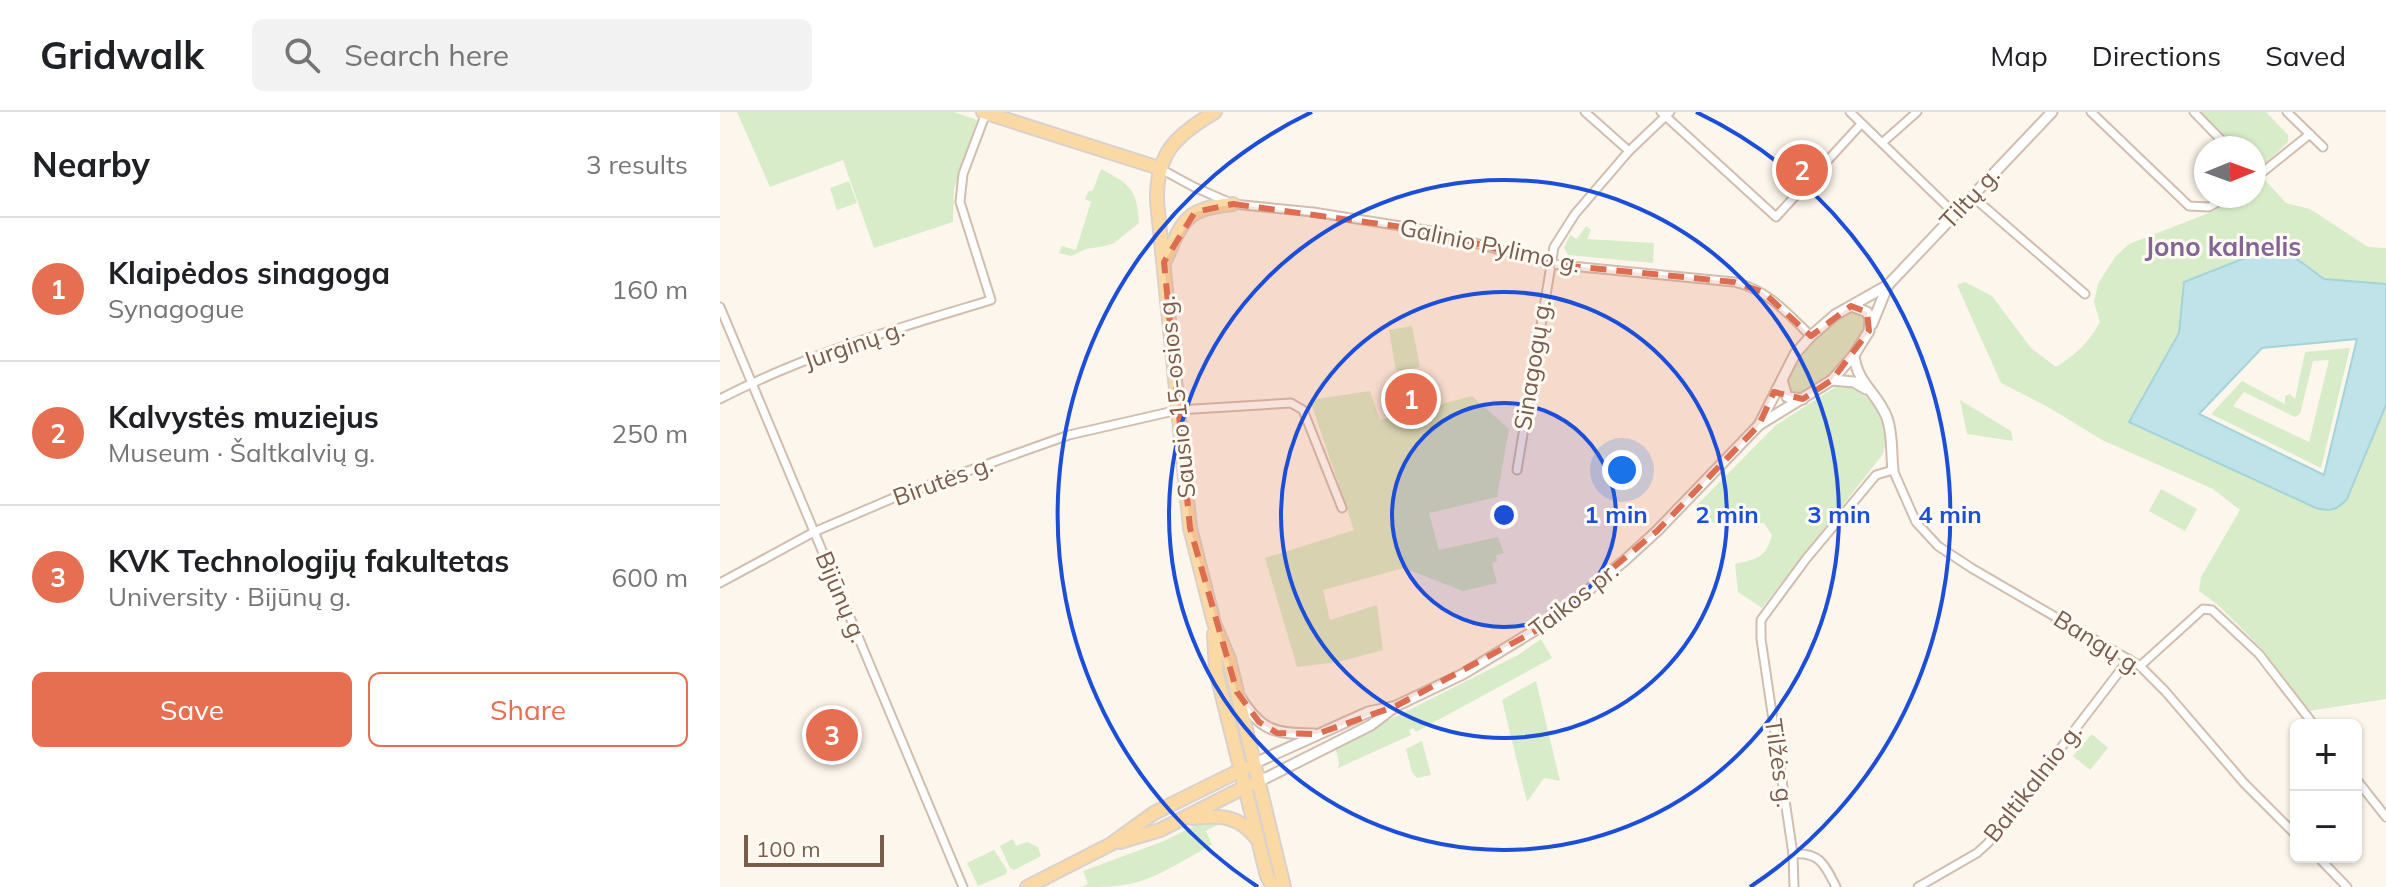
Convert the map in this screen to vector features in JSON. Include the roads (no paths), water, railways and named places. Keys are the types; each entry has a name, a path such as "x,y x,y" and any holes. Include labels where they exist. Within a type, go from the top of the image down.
{"main road":[{"path":"984,112 1159,168 1182,132 1215,112"},
{"name":"Sausio 15-osios g.","path":"1159,168 1157,201 1190,528 1214,623 1229,659 1284,887"},
{"path":"1164,262 1180,228 1195,212 1207,206 1233,204"},
{"name":"Sausio 15-osios g.","path":"1214,623 1216,671 1259,844 1273,887"},
{"name":"Taikos pr.","path":"1027,887 1111,844 1154,813 1255,763"},
{"name":"Taikos pr.","path":"1111,844 1160,830 1260,781"},
{"path":"1181,819 1223,815 1244,825 1259,844"}],"street":[{"name":"Jurginų g.","path":"720,399 751,383 859,339 991,300 960,202 963,174 984,112"},
{"path":"1585,112 1629,151"},
{"path":"1850,112 1955,214"},
{"path":"1882,143 1917,112"},
{"name":"Tiltų g.","path":"1811,336 1823,324 1888,285 2052,112"},
{"path":"2091,112 2189,206 2194,206"},
{"path":"2194,112 2217,136"},
{"path":"2287,112 2323,147"},
{"path":"1665,113 1776,217 1861,124"},
{"name":"Sinagogų g.","path":"1517,470 1554,247 1575,214 1665,113"},
{"path":"2266,168 2310,134"},
{"name":"Galinio Pylimo g.","path":"1159,168 1233,204 1313,212 1432,231 1550,264 1749,285 1763,292 1811,336"},
{"path":"1972,196 2085,294"},
{"name":"Tiltų g.","path":"1832,380 1854,355 1869,331 1888,285"},
{"path":"1851,306 1867,312 1869,331"},
{"name":"Bijūnų g.","path":"720,307 963,887"},
{"name":"Taikos pr.","path":"1759,425 1795,354 1811,336"},
{"path":"1854,355 1858,376 1887,417 1893,470"},
{"path":"1782,380 1787,397 1803,399"},
{"path":"1832,380 1854,382 1869,390"},
{"name":"Taikos pr.","path":"1260,781 1371,725 1396,706 1463,674 1552,620 1657,531 1759,425 1832,380"},
{"name":"Birutės g.","path":"720,583 814,532 898,496 1069,435 1178,410 1291,403 1303,410 1342,508"},
{"name":"Tilžės g.","path":"1794,887 1793,854 1761,639 1761,620 1806,559 1876,475 1893,470"},
{"name":"Bangų g.","path":"1893,470 1916,522 1938,546 2140,666 2244,783 2290,829"},
{"path":"2140,666 2203,609 2212,610 2259,654 2309,719"},
{"name":"Baltikalnio g.","path":"1918,887 1977,853 1988,843 2129,659"},
{"path":"1237,692 1249,711 1268,729 1277,733 1317,734"},
{"name":"Taikos pr.","path":"1255,763 1368,712 1396,706"},
{"path":"2362,787 2386,817"},
{"path":"1793,854 1811,854 1820,860 1836,887"},
{"path":"2324,863 2347,887"}],"water":[{"path":"2278,245 2324,279 2386,284 2386,405 2347,499 2340,506 2329,510 2316,508 2129,422 2179,333 2184,282","holes":["2357,339 2324,475 2199,414 2262,348"]}],"place":[{"name":"Kalvystės muziejus","path":"1802,170"},
{"name":"Klaipėdos sinagoga","path":"1411,399"},
{"name":"KVK Technologijų fakultetas","path":"832,735"}],"district":[{"name":"Jono kalnelis","path":"2223,247"}]}
